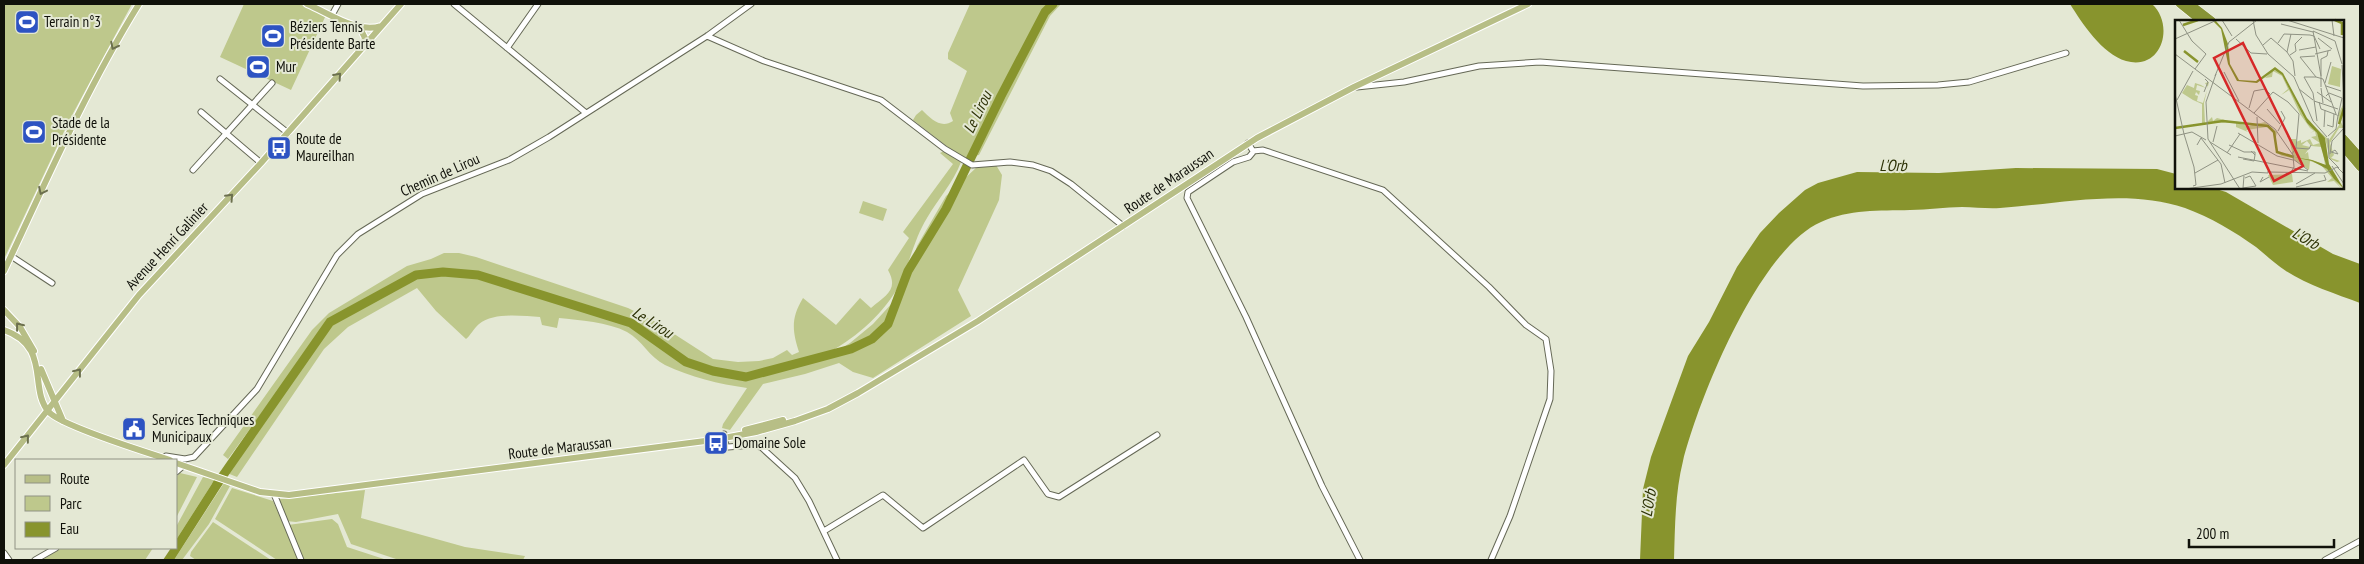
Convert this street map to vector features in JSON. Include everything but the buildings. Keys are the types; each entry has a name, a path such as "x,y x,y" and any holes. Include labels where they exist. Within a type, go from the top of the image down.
{"highway":[{"path":"2180,4 2200,20"},
{"path":"2190,4 2211,20"},
{"path":"2344,139 2360,157"},
{"path":"2344,149 2360,167"}],"main road":[{"path":"4,271 75,122 122,30 139,4"},
{"path":"307,4 360,28 372,29 383,26"},
{"name":"Avenue Henri Galinier","path":"5,462 48,411 139,295 261,163 401,4"},
{"name":"Route de Maraussan","path":"178,463 260,492 278,494 391,481 724,436 837,403 901,369 1248,143 1354,87 1528,4"},
{"path":"359,53 365,38 360,28"},
{"path":"4,310 28,339 56,400 63,421"},
{"path":"4,330 18,338 31,352 39,372 41,396 48,411 63,421 167,459"}],"street":[{"path":"332,15 338,4"},
{"path":"454,4 586,113"},
{"path":"507,48 538,4"},
{"name":"Chemin de Lirou","path":"156,455 185,459 194,457 201,450 262,382 337,255 358,234 422,194 509,160 706,36 751,4"},
{"path":"706,36 764,61 881,100 946,149 972,165 1010,162 1033,165 1051,171 1071,184 1123,226"},
{"path":"1354,87 1404,82 1479,66 1540,62 1863,86 1938,85 1969,82 2066,53"},
{"path":"220,79 288,133"},
{"path":"193,170 272,83"},
{"path":"201,112 261,163"},
{"path":"1248,143 1254,151"},
{"path":"1360,560 1312,465 1246,316 1187,198 1188,192 1234,162 1249,157 1254,151 1264,150 1383,190 1489,287 1526,325 1546,339 1551,371 1550,399 1510,516 1491,560"},
{"path":"11,256 52,283"},
{"path":"824,531 883,495 923,528 1024,460 1048,494 1058,498 1157,435"},
{"path":"724,436 726,446 728,447 761,446 795,478 824,531 837,560"},
{"path":"178,470 184,465"},
{"path":"278,494 301,560"},
{"path":"2325,560 2360,541"},
{"path":"35,560 54,549"},
{"path":"4,553 9,560"}],"green space":[{"name":"Stade de la Présidente","path":"4,4 132,4 70,119 4,259"},
{"name":"Béziers Tennis Présidente Barte","path":"244,4 299,4 326,15 291,90 220,57"},
{"path":"970,4 1048,4 1043,10 970,154 966,158 953,151 913,120 922,110 936,122 944,124 953,121 950,113 967,71 948,59 948,53"},
{"path":"1055,4 1061,4 1050,16 979,155 974,156 1047,12"},
{"path":"944,151 961,162 954,177 923,226 899,285 878,314 850,339 831,351 749,376 750,378 829,356 850,343 873,324 904,290 917,246 946,196 977,167 996,165 1002,175 999,200 958,290 971,316 873,378 853,372 839,363 805,374 763,384 730,430 722,428 723,424 747,388 705,380 665,365 654,358 637,339 627,332 602,324 584,321 559,318 557,328 542,325 540,317 500,316 485,320 479,324 466,339 436,311 417,288 348,327 324,349 237,477 227,473 272,407 268,404 228,459 223,455 312,330 329,313 407,266 444,253 459,253 476,257 628,308 654,321 713,359 738,362 759,361 773,358 787,350 792,355 799,352 794,324 796,312 803,298 836,325 860,298 871,308 889,292 892,283 888,270 909,238 903,232 953,164 940,153"},
{"path":"863,201 887,209 883,221 859,213"},
{"path":"180,473 197,477 178,514 178,475"},
{"path":"203,477 215,479 178,537 178,523"},
{"path":"224,483 230,486 209,524 182,560 174,560"},
{"path":"232,488 273,501 299,560 277,560 215,519"},
{"path":"365,490 361,518 465,547 525,556 523,560 396,560 351,544 338,514 296,522 286,521 279,502 280,499"},
{"path":"332,519 338,524 347,547 387,560 303,560 288,525"},
{"path":"213,522 271,560 196,560 190,556 191,552"},
{"path":"60,549 152,549 145,560 42,560"}],"water":[{"path":"2070,4 2152,4 2159,13 2163,23 2161,44 2156,53 2148,59 2138,62 2126,61 2109,52 2093,37"},
{"name":"L'Orb","path":"2016,168 2157,169 2175,174 2175,189 2216,189 2226,192 2333,254 2360,264 2360,303 2303,281 2286,271 2248,241 2213,220 2185,208 2163,202 2117,198 2093,199 2000,208 1956,207 1864,212 1832,218 1821,222 1798,237 1776,262 1754,293 1717,365 1691,434 1678,485 1674,560 1640,560 1643,489 1651,457 1688,356 1709,322 1737,267 1760,233 1805,190 1818,183 1857,172 1939,173"},
{"path":"215,479 224,482 174,560 163,560 170,549 178,549 178,537"}],"waterway":[{"name":"Le Lirou","path":"217,484 330,322 416,275 443,272 478,275 631,323 686,362 713,371 746,377 851,349 872,339 888,324 908,271 946,209 1001,96 1045,12 1053,4"}],"place":[{"name":"Terrain n°3","path":"27,22"},
{"name":"Béziers Tennis Présidente Barte","path":"273,36"},
{"name":"Mur","path":"258,67"},
{"name":"Stade de la Présidente","path":"34,132"},
{"name":"Route de Maureilhan","path":"279,148"},
{"name":"Services Techniques Municipaux","path":"134,429"},
{"name":"Domaine Sole","path":"716,443"}]}
